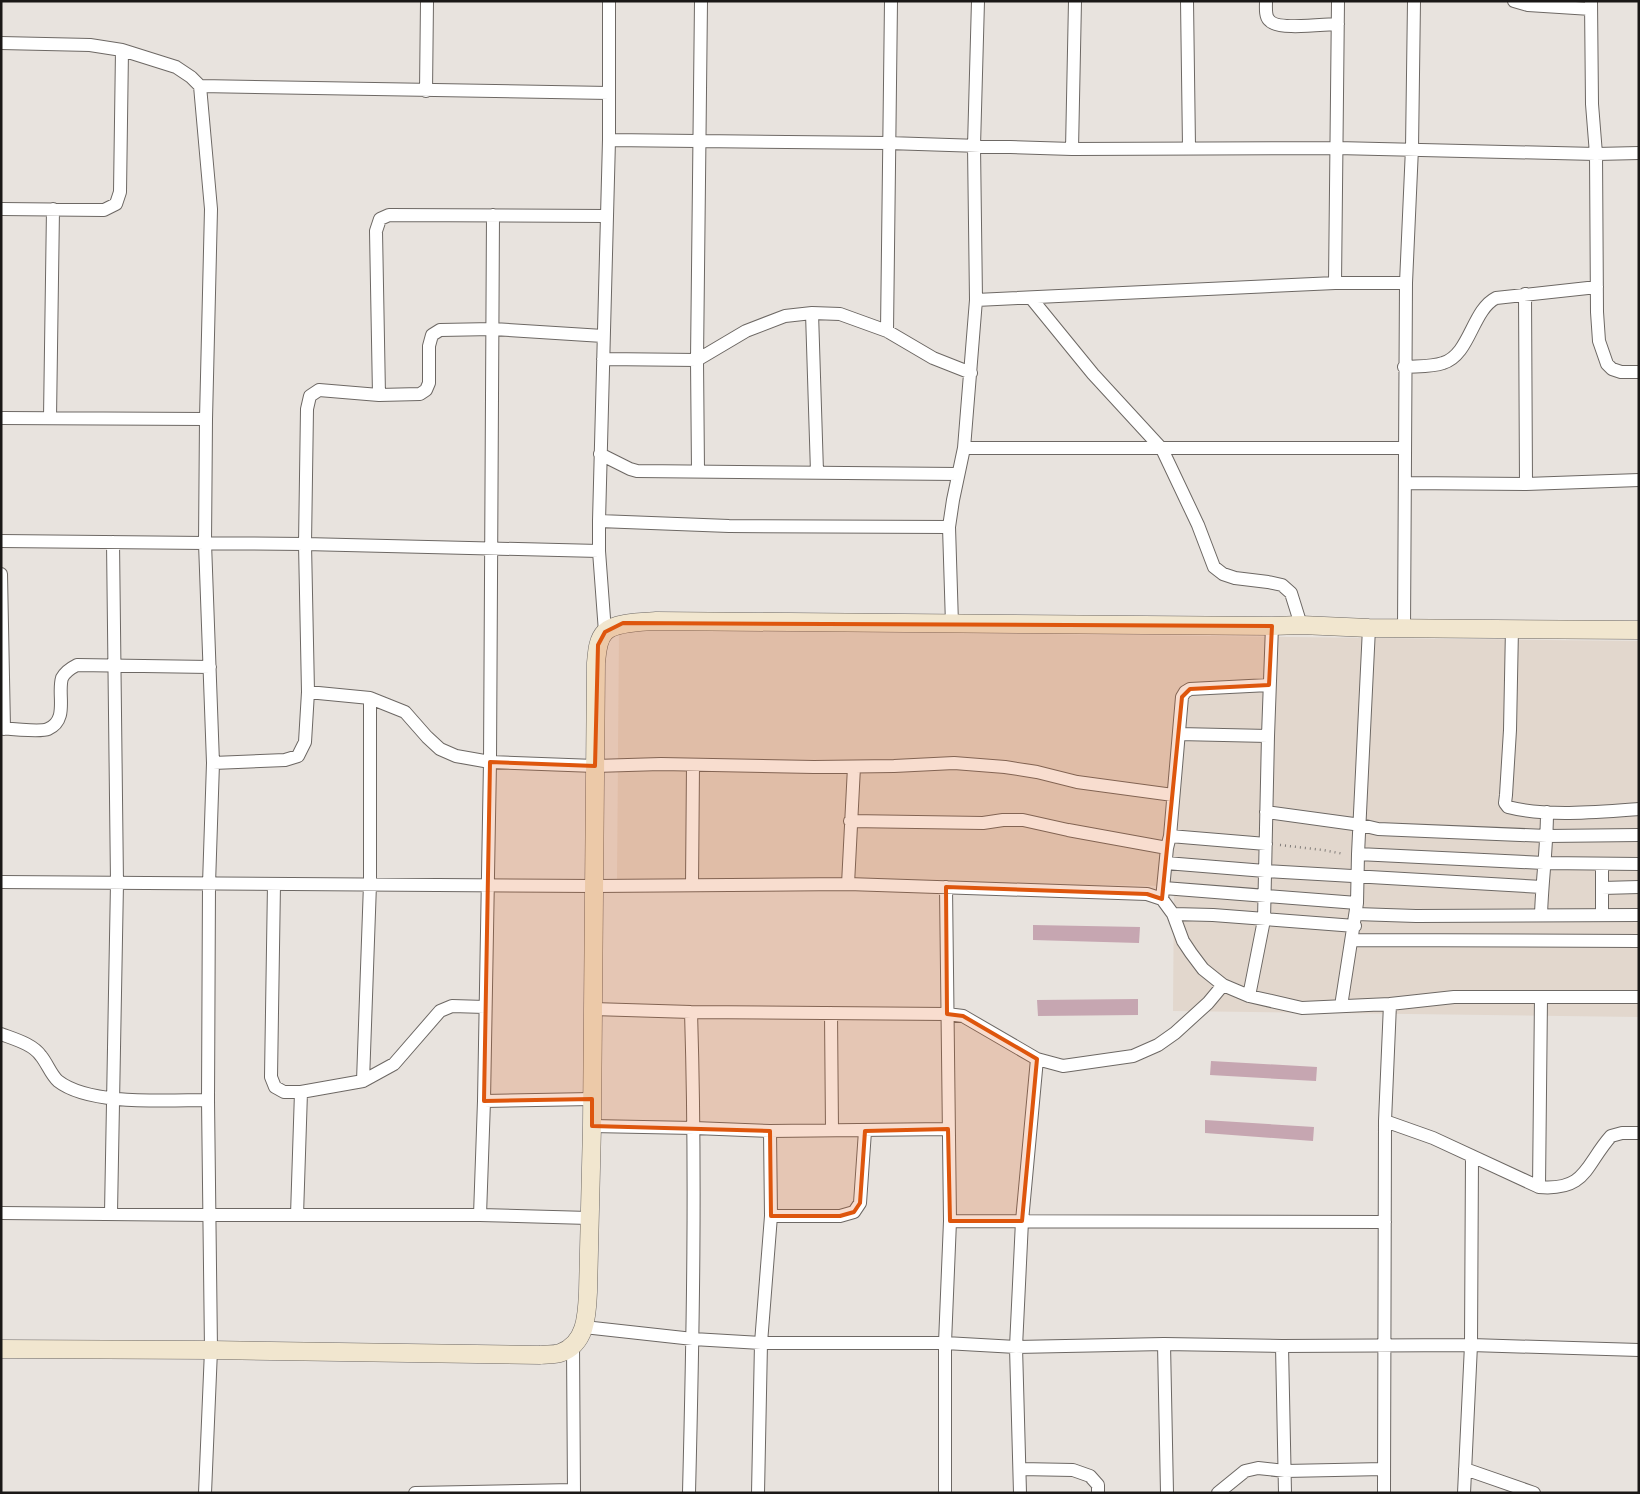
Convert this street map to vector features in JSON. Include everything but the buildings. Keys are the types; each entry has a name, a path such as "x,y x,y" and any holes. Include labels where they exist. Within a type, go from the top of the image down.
{"main road":[{"path":"1,1349 540,1355 559,1353 573,1346 581,1336 584,1326 588,1292 592,1126 596,664 598,645 605,632 623,624 656,621 1301,625 1404,629 1639,630"}],"street":[{"path":"426,90 427,1"},
{"path":"605,632 599,551 599,521 609,140 610,1"},
{"path":"698,471 697,360 701,1"},
{"path":"887,331 891,1"},
{"path":"952,624 949,527 964,448 976,300 974,146 978,1"},
{"path":"1072,149 1075,1"},
{"path":"1187,1 1190,148"},
{"path":"1266,1 1266,17 1270,22 1280,26 1338,24"},
{"path":"1336,282 1338,1"},
{"path":"1404,629 1406,483 1404,367 1412,148 1414,1"},
{"path":"1514,1 1591,5 1592,104 1596,154 1597,312 1600,341 1607,364 1612,369 1621,372 1639,372"},
{"path":"1,43 90,45 122,50 176,66 200,86 211,209 205,543 212,763 209,884 208,1100 211,1350 205,1493"},
{"path":"1,209 104,210 116,204 120,192 122,50"},
{"path":"200,86 609,93"},
{"path":"609,140 888,143 1072,149 1412,148 1596,154 1639,153"},
{"path":"50,418 53,209"},
{"path":"379,395 376,231 380,219 389,215 606,216"},
{"path":"480,1215 490,762 493,215"},
{"path":"976,300 1336,282 1406,283"},
{"path":"1404,367 1444,363 1453,358 1460,350 1489,302 1496,298 1597,286"},
{"path":"1525,294 1526,484"},
{"path":"1031,298 1093,374 1162,449 1198,525 1214,567 1223,574 1235,578 1282,585 1291,593 1301,625"},
{"path":"812,313 816,472"},
{"path":"602,359 697,360 746,331 785,316 812,313 840,314 887,331 933,358 971,373"},
{"path":"212,763 285,760 298,756 305,742 308,692 305,544 307,409 310,396 319,390 379,395 420,394 426,390 429,383 429,346 432,335 440,330 493,329 603,336"},
{"path":"1,418 206,419"},
{"path":"964,448 1404,448"},
{"path":"600,454 630,470 637,471 958,474"},
{"path":"1406,483 1526,484 1639,480"},
{"path":"599,521 729,526 949,527"},
{"path":"1,541 305,544 599,551"},
{"path":"111,1213 117,883 113,542"},
{"path":"1,574 2,728 47,730 56,723 61,711 62,679 69,669 77,665 210,667"},
{"path":"1249,996 1264,920 1272,626"},
{"path":"1341,1006 1356,914 1369,628"},
{"path":"1512,628 1510,730 1505,803 1508,807 1512,808 1547,812 1602,812 1639,809"},
{"path":"1269,685 1190,689 1185,692 1182,698 1163,894 1184,941 1203,969 1223,985 1249,996 1302,1008 1390,1004 1454,997 1639,997"},
{"path":"308,692 370,698 406,712 440,749 456,756 490,762 595,766 854,767 954,764 1005,767 1037,772 1077,782 1173,796"},
{"path":"363,1081 370,884 370,698"},
{"path":"1179,734 1268,736"},
{"path":"692,885 693,765"},
{"path":"848,884 854,767"},
{"path":"1266,812 1378,828 1547,836 1639,835"},
{"path":"1541,915 1547,812"},
{"path":"850,821 983,823 1023,820 1068,830 1168,842 1266,844"},
{"path":"1358,854 1544,863 1639,864"},
{"path":"1166,863 1265,871 1542,887"},
{"path":"1602,864 1602,914"},
{"path":"1,882 488,886 848,884 1147,894 1264,894 1356,914"},
{"path":"274,884 271,1077 275,1087 284,1092 302,1092 363,1081 394,1064 440,1011 452,1006 485,1007"},
{"path":"945,1493 945,1343 950,1221 946,887"},
{"path":"1602,888 1639,887"},
{"path":"1173,914 1213,915 1264,920 1356,914 1416,916 1639,915"},
{"path":"1352,940 1639,941"},
{"path":"593,1009 690,1012 947,1014 963,1016 1037,1059 1063,1066 1133,1056 1158,1044 1175,1033 1208,1003 1223,985"},
{"path":"1539,1186 1541,997"},
{"path":"1384,1493 1385,1121 1390,1004"},
{"path":"689,1493 693,1339 694,1128 690,1012"},
{"path":"831,1013 832,1130"},
{"path":"1,1034 20,1040 40,1053 56,1080 72,1090 113,1099 208,1100"},
{"path":"1020,1493 1016,1347 1022,1221 1037,1059"},
{"path":"297,1215 302,1092"},
{"path":"484,1101 592,1099"},
{"path":"1385,1121 1433,1138 1539,1186 1553,1188 1570,1184 1586,1173 1611,1136 1639,1134"},
{"path":"592,1126 770,1131 948,1129"},
{"path":"758,1493 762,1343 771,1216 770,1131"},
{"path":"771,1216 840,1216 854,1212 860,1203 865,1131"},
{"path":"1464,1493 1471,1345 1472,1156"},
{"path":"1,1213 111,1213 210,1216 480,1215 589,1218"},
{"path":"950,1221 1385,1222"},
{"path":"584,1326 693,1339 762,1343 945,1343 1016,1347 1164,1344 1282,1346 1471,1345 1639,1350"},
{"path":"1164,1344 1167,1493"},
{"path":"416,1493 574,1491 573,1346"},
{"path":"1282,1346 1285,1493"},
{"path":"1218,1493 1245,1471 1258,1468 1285,1470 1384,1469"},
{"path":"1020,1469 1073,1470 1090,1476 1098,1485 1098,1493"},
{"path":"1465,1469 1534,1493"}],"path":[{"path":"1266,844 1323,850 1339,854 1358,854"}],"highlighted area":[{"path":"623,623 1272,626 1269,685 1190,689 1182,697 1162,899 1147,894 946,887 947,1014 963,1016 1037,1059 1022,1221 950,1221 948,1129 865,1131 860,1203 854,1212 840,1216 771,1216 770,1131 592,1126 592,1099 484,1101 490,762 595,766 598,645 605,632"}],"shaded area":[{"path":"619,629 1639,641 1639,1017 1173,1011 1174,886 617,880"}]}
